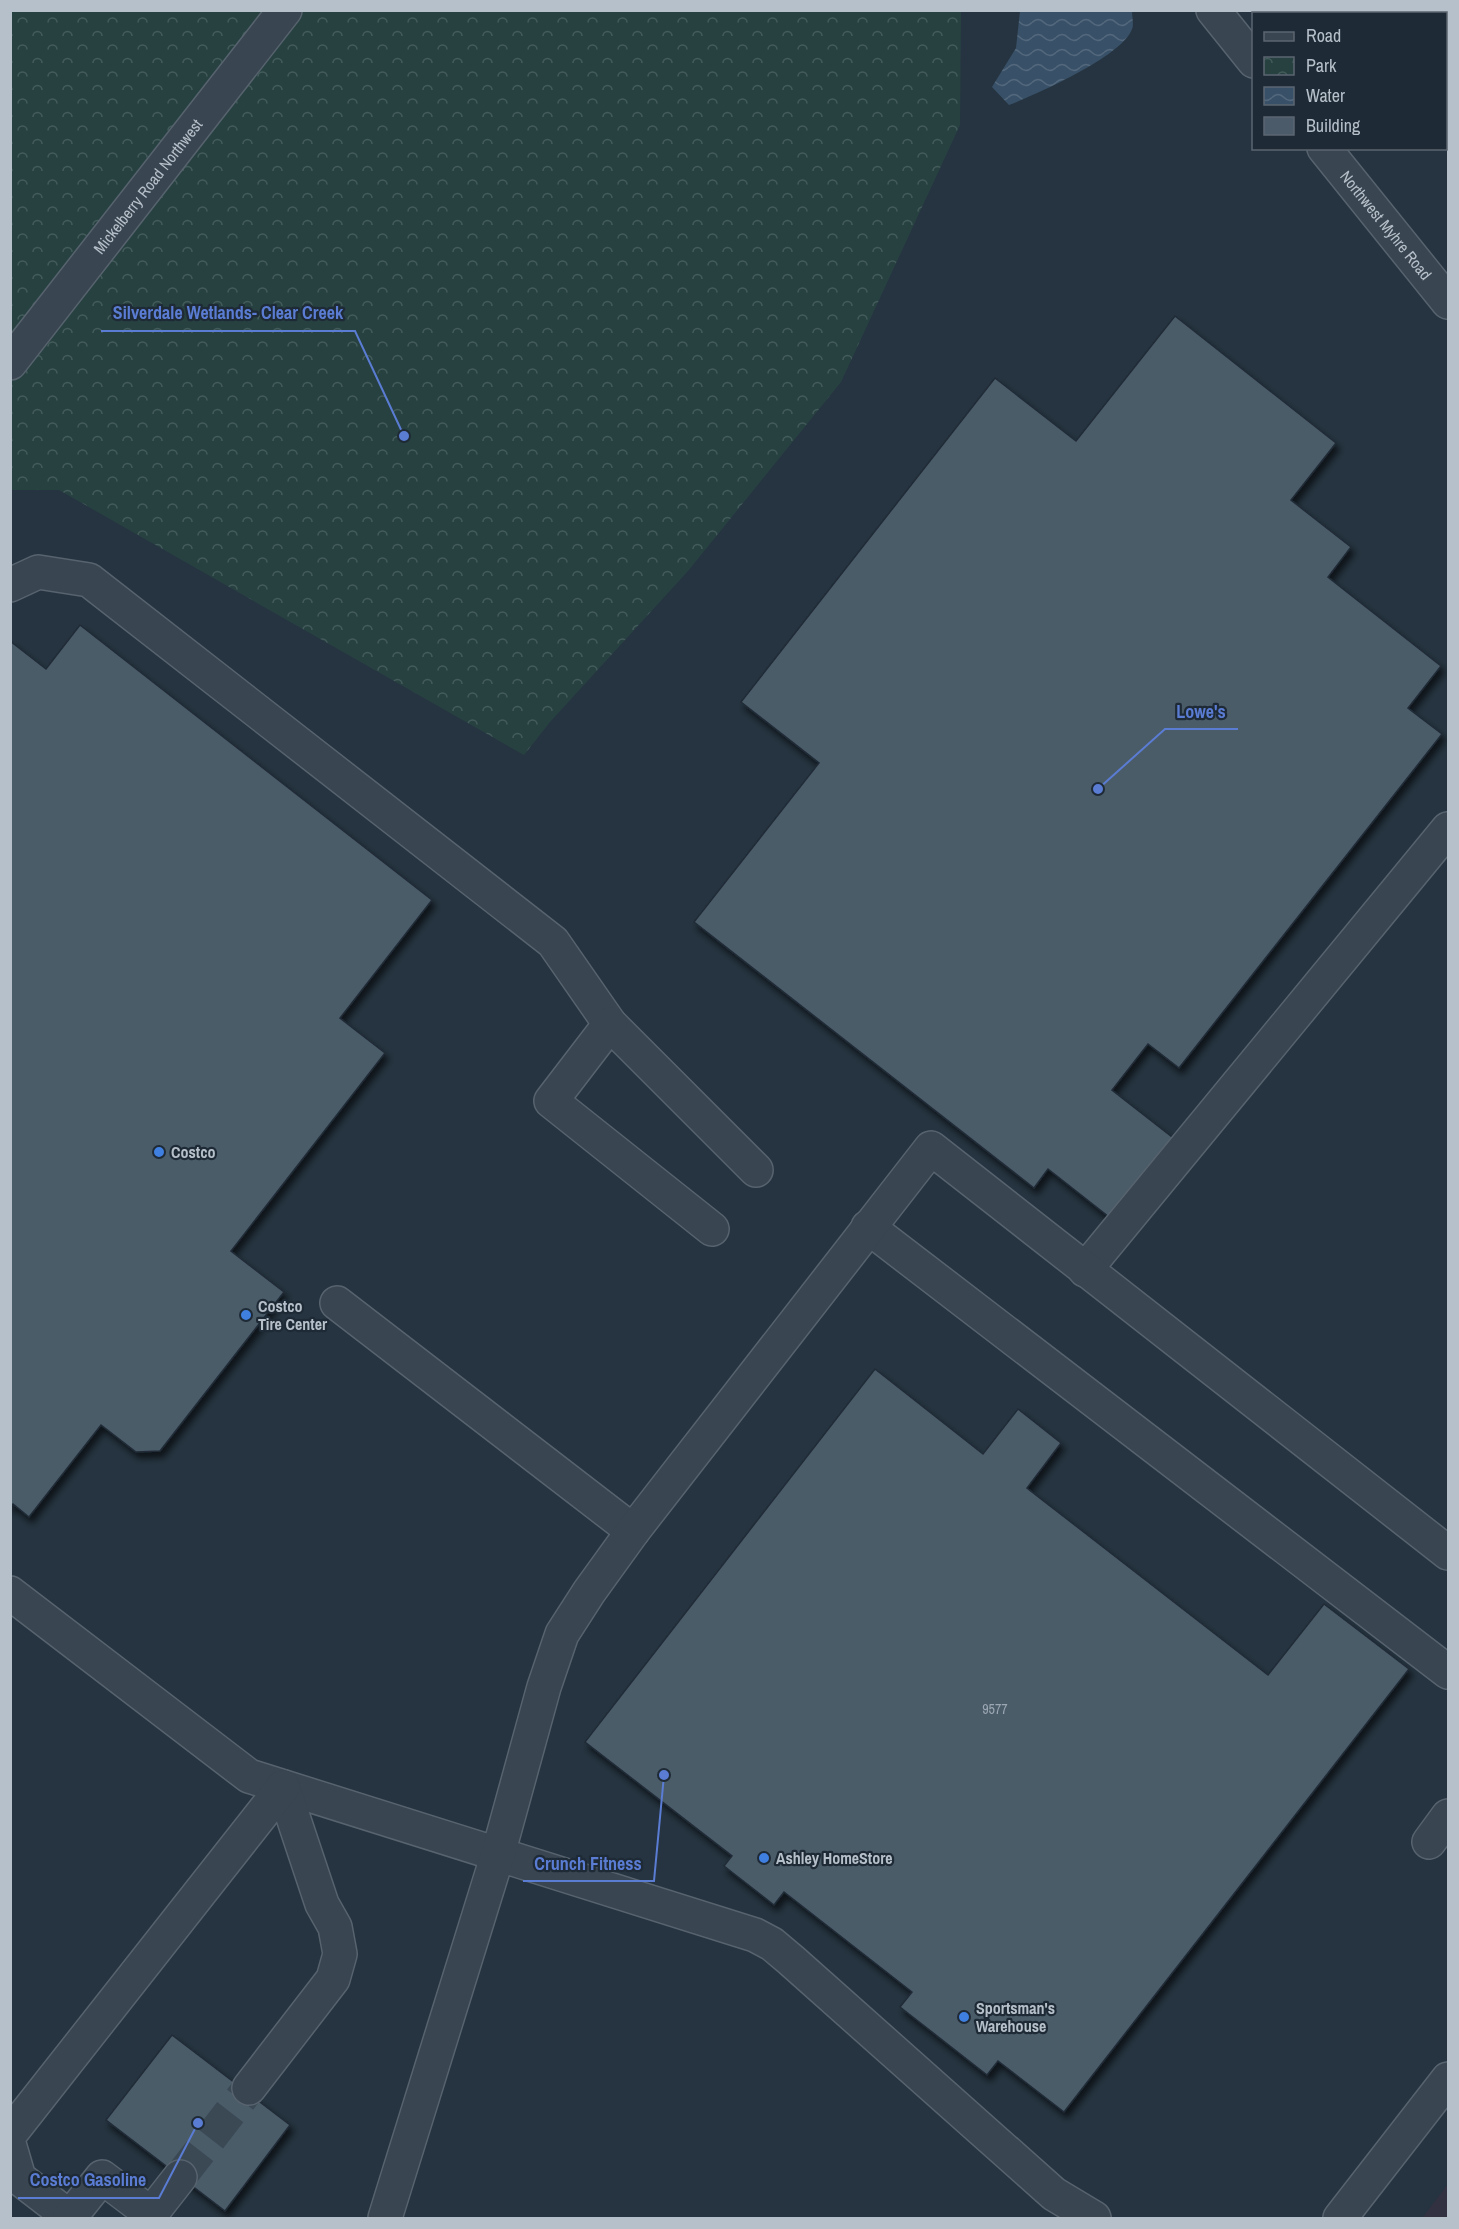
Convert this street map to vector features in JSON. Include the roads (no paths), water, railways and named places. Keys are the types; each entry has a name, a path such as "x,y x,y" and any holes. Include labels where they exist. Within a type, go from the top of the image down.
{"street":[{"name":"Mickelberry Road Northwest","path":"10,363 285,10"},
{"path":"1213,10 1252,59"},
{"name":"Northwest Myhre Road","path":"1326,150 1449,302"},
{"path":"10,585 38,572 88,580 553,942 610,1024 756,1170"},
{"path":"1085,1270 1449,829"},
{"path":"610,1024 551,1101 712,1229"},
{"path":"385,2218 498,1854 544,1687 562,1634 633,1531 931,1148 1449,1553"},
{"path":"868,1227 1449,1672"},
{"path":"337,1303 633,1531"},
{"path":"10,1593 249,1776 755,1935 772,1944 1054,2194 1094,2218"},
{"path":"249,2088 333,1979 340,1954 335,1927 322,1904 283,1787"},
{"path":"10,2134 283,1787"},
{"path":"1429,1842 1449,1816"},
{"path":"1340,2218 1449,2079"},
{"path":"10,2147 20,2178 71,2218 102,2176 151,2214 180,2177"}],"water":[{"path":"1020,11 1132,11 1133,27 1125,40 1096,62 1057,84 1009,105 992,87 1016,48"}],"tunnel":[{"path":"180,2177 249,2088"}],"place":[{"name":"Silverdale Wetlands- Clear Creek","path":"404,436"},
{"name":"Lowe's","path":"1098,789"},
{"name":"Costco","path":"159,1152"},
{"name":"Costco Tire Center","path":"246,1315"},
{"name":"Crunch Fitness","path":"664,1775"},
{"name":"Ashley HomeStore","path":"764,1858"},
{"name":"Sportsman's Warehouse","path":"964,2017"},
{"name":"Costco Gasoline","path":"198,2123"}]}
